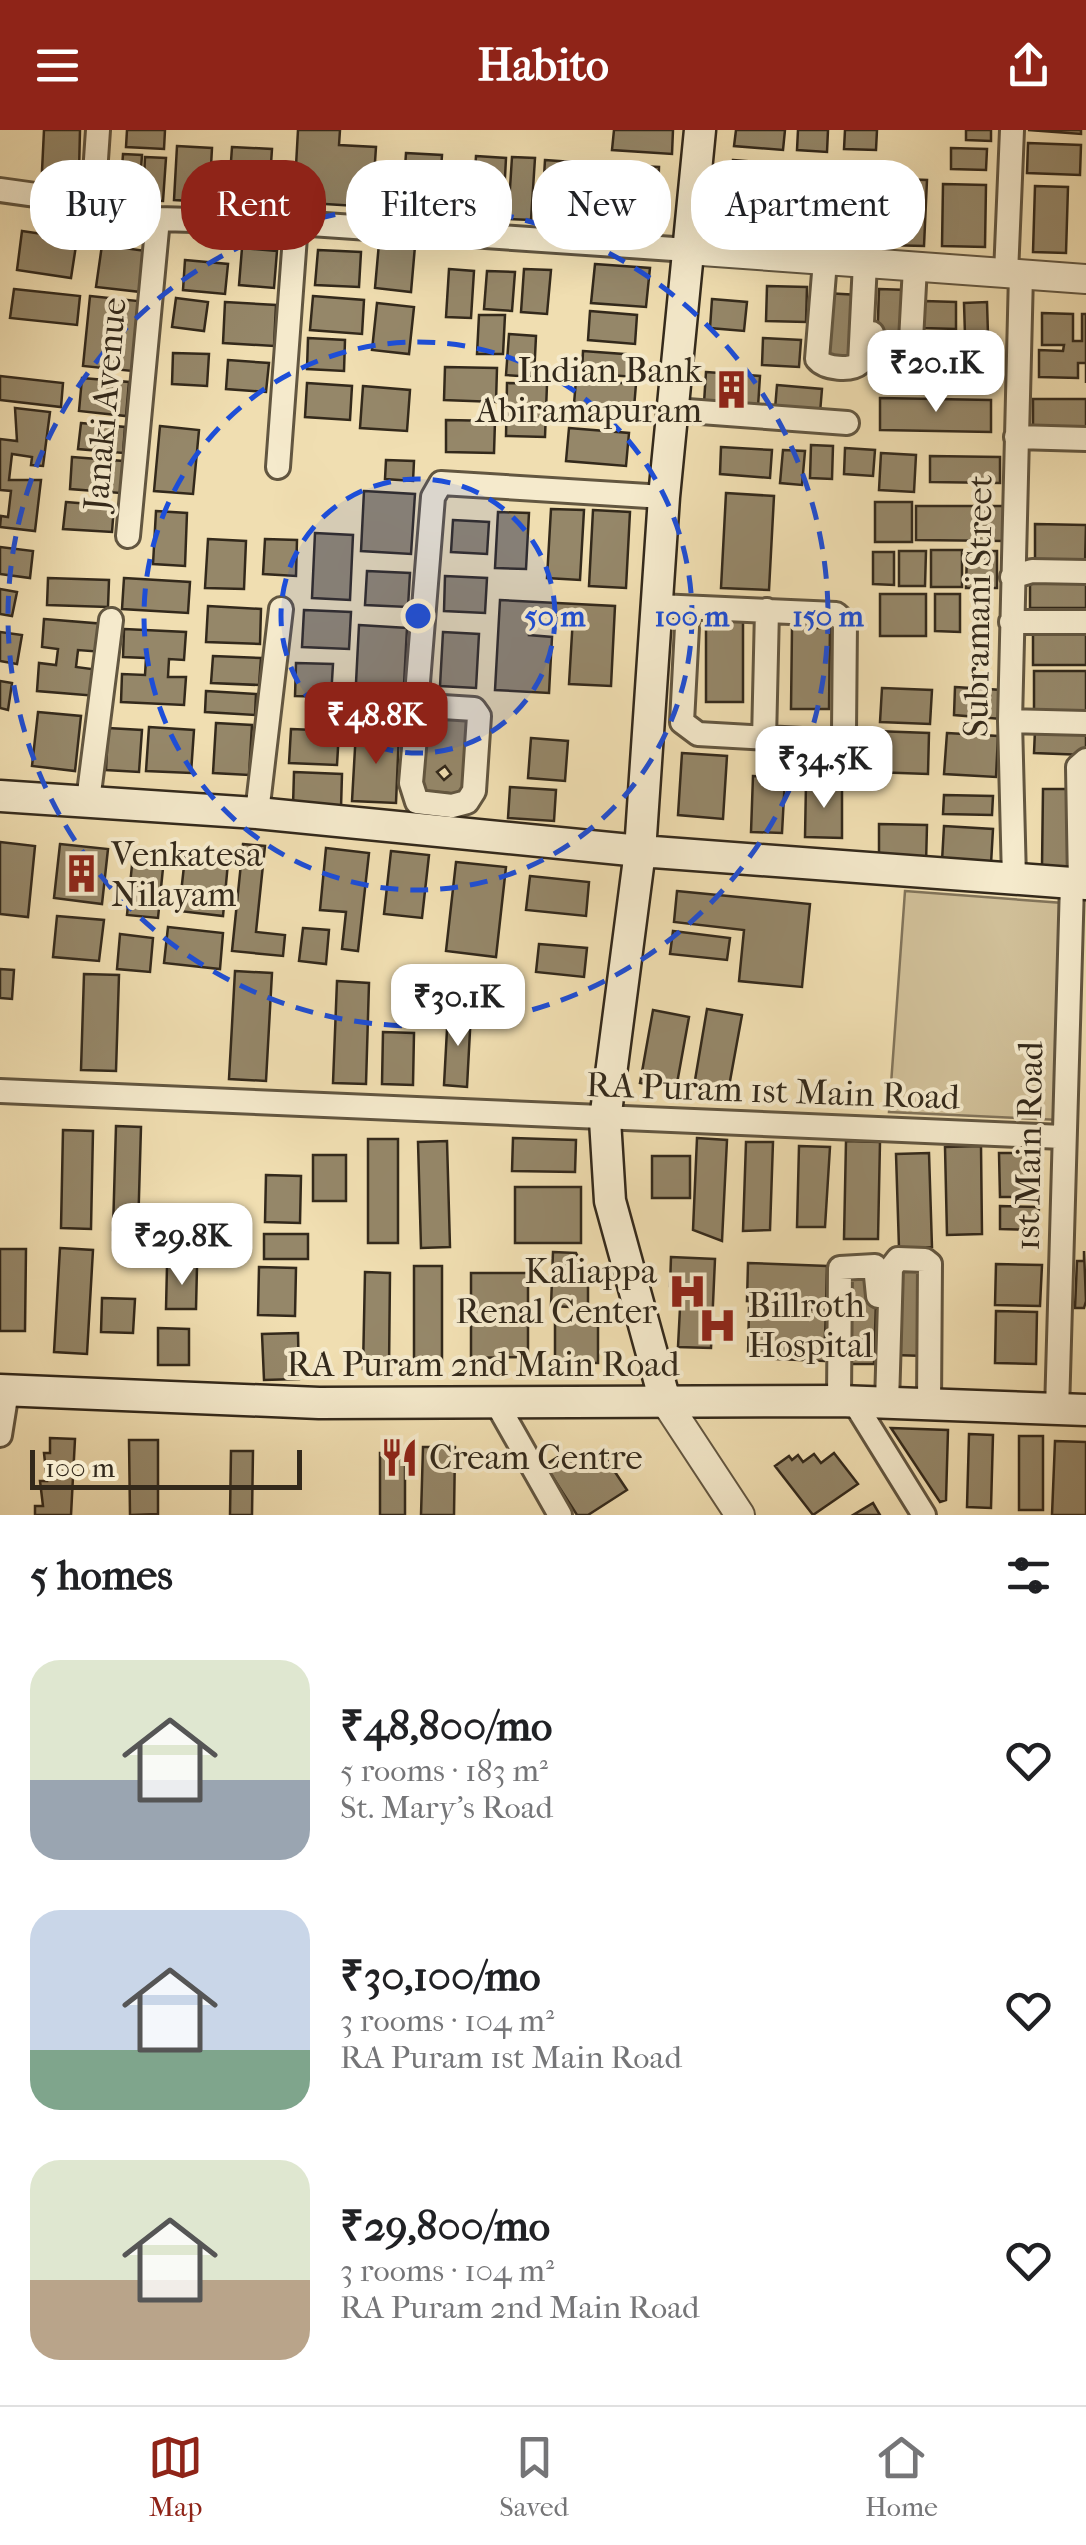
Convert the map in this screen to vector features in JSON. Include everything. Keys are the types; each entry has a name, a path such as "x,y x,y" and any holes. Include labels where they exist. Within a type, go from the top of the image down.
{"main road":[{"path":"665,1400 610,1201 604,1120 673,607 664,497 700,130"},
{"path":"0,796 257,813 433,817 640,850 1079,884"},
{"name":"RA Puram 2nd Main Road","path":"4,1390 319,1403 665,1400 1071,1410"}],"street":[{"path":"96,160 98,130"},
{"name":"Subramani Street","path":"1012,130 1016,438 1010,721 1014,879"},
{"path":"0,190 30,194"},
{"path":"326,224 1086,279"},
{"name":"Janaki Avenue","path":"128,536 155,250"},
{"path":"278,467 294,250"},
{"path":"825,261 817,359 824,366 848,368 860,363 870,264"},
{"path":"870,264 871,352 876,358 910,358 915,267"},
{"path":"674,410 847,423"},
{"path":"1016,438 1086,440"},
{"path":"418,682 435,487 448,482 664,497"},
{"path":"1012,577 1032,571 1086,572"},
{"path":"673,607 823,612 846,622 844,732 838,742 698,734 682,722 673,607"},
{"path":"257,813 281,609"},
{"path":"764,740 766,610"},
{"path":"88,801 111,620"},
{"path":"1012,622 1086,622"},
{"path":"1010,721 1086,723"},
{"name":"1st Main Road","path":"1071,1410 1074,1236 1063,1137 1079,884 1078,767 1086,760"},
{"name":"RA Puram 1st Main Road","path":"0,1091 1063,1137"},
{"path":"865,1402 888,1364 891,1268 898,1258 925,1260 930,1264 929,1405"},
{"path":"865,1402 876,1266 840,1268 865,1402 924,1515"},
{"path":"888,1364 929,1366"},
{"path":"0,1435 4,1390"},
{"path":"665,1400 740,1515"},
{"path":"497,1404 560,1515"}],"shaded area":[{"path":"905,891 1063,903 1060,1120 889,1112"}],"building":[{"path":"44,130 80,130 79,160 43,160"},
{"path":"127,130 165,130 164,149 126,147"},
{"path":"298,130 340,130 339,145 376,147 375,160 346,160 346,205 326,204 326,160 296,160"},
{"path":"614,130 673,130 672,154 612,150"},
{"path":"736,130 785,130 783,150 734,146"},
{"path":"798,130 828,130 827,152 797,150"},
{"path":"845,130 877,130 876,150 844,149"},
{"path":"966,130 991,130 991,141 966,140"},
{"path":"1028,130 1081,130 1081,134"},
{"path":"1028,143 1081,145 1080,175 1027,173"},
{"path":"177,146 212,148 211,160 181,160 181,200 174,200"},
{"path":"232,147 272,149 271,160 231,160"},
{"path":"951,148 987,149 986,170 951,169"},
{"path":"406,153 442,155 442,160 406,160"},
{"path":"123,154 142,155 142,160 123,160"},
{"path":"476,156 506,158 506,160 476,160"},
{"path":"166,158 163,201 161,160 145,160"},
{"path":"535,158 531,220 512,219 512,160"},
{"path":"943,184 986,185 985,247 942,246"},
{"path":"1035,186 1068,187 1066,253 1033,252"},
{"path":"22,231 30,232 30,250 75,250 71,278 17,270"},
{"path":"101,250 146,251 141,292 96,287"},
{"path":"242,250 277,251 274,288 239,285"},
{"path":"318,250 361,252 359,287 315,285"},
{"path":"378,250 415,250 411,292 375,288"},
{"path":"185,260 228,264 225,294 183,290"},
{"path":"595,264 650,268 646,307 591,303"},
{"path":"449,269 474,271 471,318 446,317"},
{"path":"524,269 551,270 547,314 521,312"},
{"path":"487,271 515,272 512,311 484,309"},
{"path":"767,286 807,287 806,322 766,321"},
{"path":"14,289 80,296 77,325 10,318"},
{"path":"879,289 908,290 906,350 877,349"},
{"path":"825,293 859,295 855,362 821,361"},
{"path":"90,296 138,301 132,371 83,366"},
{"path":"313,296 364,300 362,334 310,330"},
{"path":"176,298 208,302 204,331 172,327"},
{"path":"712,299 747,302 744,331 710,328"},
{"path":"924,301 956,302 956,329 923,328"},
{"path":"225,302 276,305 274,346 223,343"},
{"path":"987,302 988,335 965,335 964,303"},
{"path":"377,303 414,307 409,354 372,350"},
{"path":"590,311 637,315 635,344 588,340"},
{"path":"1042,313 1073,314 1073,341 1082,341 1082,314 1086,314 1086,363 1078,363 1078,378 1039,377 1039,350 1063,351 1064,345 1042,345"},
{"path":"479,315 505,315 503,354 477,354"},
{"path":"509,334 536,336 534,377 506,375"},
{"path":"308,338 345,340 344,371 307,369"},
{"path":"763,338 801,340 799,367 762,365"},
{"path":"927,345 997,347 996,371 926,370"},
{"path":"583,351 637,355 635,377 582,373"},
{"path":"173,353 209,354 207,386 172,384"},
{"path":"228,360 269,363 266,392 226,389"},
{"path":"445,367 497,368 496,402 444,400"},
{"path":"876,368 917,369 916,386 876,385"},
{"name":"Indian Bank Abiramapuram","path":"706,372 760,376 758,407 704,403"},
{"path":"0,376 63,383 61,407 0,400"},
{"path":"82,378 129,382 126,416 79,411"},
{"path":"576,380 636,384 634,408 574,404"},
{"path":"307,383 352,386 350,420 305,417"},
{"path":"507,383 547,384 545,437 506,436"},
{"path":"777,385 822,389 820,413 775,409"},
{"path":"363,386 410,390 407,431 360,428"},
{"path":"880,398 991,400 991,432 880,430"},
{"path":"1033,399 1086,399 1086,432 1033,431"},
{"path":"15,408 50,412 43,466 31,465 32,457 12,454 9,480 41,480 35,531 0,527 1,516 8,517 11,491 0,490 0,439 17,441"},
{"path":"446,420 495,421 494,453 446,452"},
{"path":"81,423 125,427 123,453 78,449"},
{"path":"160,426 199,430 193,494 154,491"},
{"path":"569,428 629,433 626,466 566,461"},
{"path":"811,445 833,446 832,479 810,478"},
{"name":"Indian Bank Abiramapuram","path":"721,447 772,450 770,478 720,474"},
{"path":"845,448 875,450 873,476 844,474"},
{"path":"783,450 805,451 802,485 780,483"},
{"path":"881,453 916,455 914,492 879,490"},
{"path":"930,456 1000,457 1000,483 930,482"},
{"path":"72,457 123,461 120,493 70,489"},
{"path":"386,460 414,461 413,481 385,479"},
{"path":"364,491 415,494 411,554 361,551"},
{"path":"726,493 774,496 769,590 721,588"},
{"path":"66,502 114,506 112,532 63,529"},
{"path":"875,502 912,502 912,542 875,542"},
{"path":"916,506 1005,506 1005,541 916,540"},
{"path":"551,509 584,510 580,580 547,578"},
{"path":"593,510 630,512 626,588 589,586"},
{"path":"156,511 187,513 185,566 153,564"},
{"path":"498,512 529,513 526,569 495,568"},
{"path":"453,520 489,522 487,554 451,552"},
{"path":"1035,524 1086,525 1085,563 1035,562"},
{"path":"315,533 353,535 350,600 312,598"},
{"path":"208,539 246,541 244,589 205,588"},
{"path":"265,539 297,540 296,576 263,574"},
{"path":"0,547 33,551 30,578 0,574"},
{"path":"931,550 962,550 962,587 931,587"},
{"path":"899,551 926,551 925,586 899,586"},
{"path":"967,551 997,551 997,588 966,588"},
{"path":"873,552 894,552 894,585 873,584"},
{"path":"367,571 410,573 408,607 365,605"},
{"path":"1030,575 1086,575 1086,608 1030,608"},
{"path":"445,576 487,578 485,613 444,611"},
{"path":"48,578 109,580 108,607 47,605"},
{"path":"124,578 190,582 188,613 122,609"},
{"path":"0,589 17,592 12,616 0,614"},
{"path":"880,594 926,594 926,636 880,636"},
{"path":"935,594 960,594 960,632 935,631"},
{"path":"500,600 615,606 611,686 569,684 573,617 531,615 529,635 552,637 549,693 495,690"},
{"path":"208,606 261,609 260,644 206,642"},
{"path":"304,610 351,612 349,649 302,647"},
{"path":"44,619 105,624 103,652 78,650 76,667 99,670 97,696 37,691 39,663 56,665 58,649 42,647"},
{"path":"706,621 743,621 743,702 706,702"},
{"path":"359,625 407,628 404,685 356,683"},
{"path":"792,628 830,628 829,709 791,709"},
{"path":"124,629 186,632 184,660 169,659 168,677 186,677 184,705 121,702 122,674 145,675 146,658 123,657"},
{"path":"0,632 22,635 17,664 0,661"},
{"path":"443,632 479,634 476,688 440,686"},
{"path":"1033,634 1086,634 1086,665 1033,665"},
{"path":"213,656 261,658 259,685 211,683"},
{"path":"296,663 333,664 331,697 295,696"},
{"path":"1034,671 1086,671 1086,714 1034,714"},
{"path":"0,681 12,683 8,710 0,708"},
{"path":"955,687 1002,690 1001,719 954,715"},
{"path":"882,688 932,690 930,724 880,722"},
{"path":"206,691 256,694 255,715 205,712"},
{"path":"425,709 474,713 467,795 418,790","holes":["445,766 451,774 444,780 437,772"]},
{"path":"38,712 81,716 75,771 32,766"},
{"path":"216,723 252,725 249,775 213,773"},
{"path":"149,727 194,730 191,773 146,771"},
{"path":"108,728 142,730 139,772 106,770"},
{"path":"291,729 339,731 337,765 289,763"},
{"path":"1035,730 1086,733 1086,755 1034,753"},
{"path":"356,731 399,733 396,803 352,801"},
{"path":"875,731 929,733 928,774 873,772"},
{"path":"947,733 998,736 996,777 944,774"},
{"path":"531,738 568,741 565,781 528,778"},
{"path":"682,753 727,756 723,819 678,815"},
{"path":"294,772 342,774 341,808 293,806"},
{"path":"753,776 785,778 782,833 751,832"},
{"path":"806,783 842,784 842,838 805,837"},
{"path":"510,787 556,790 554,821 508,818"},
{"path":"1043,789 1069,789 1068,867 1042,867"},
{"path":"944,795 993,796 992,815 943,814"},
{"path":"879,824 927,825 926,864 879,863"},
{"path":"944,826 993,829 991,864 942,861"},
{"path":"0,842 35,846 28,917 0,914"},
{"name":"Venkatesa Nilayam","path":"60,844 108,849 102,904 54,898"},
{"path":"243,844 265,846 256,932 285,935 283,956 232,951"},
{"path":"186,848 229,852 223,916 179,911"},
{"path":"326,848 369,853 358,951 342,949 346,912 320,910"},
{"path":"391,851 429,855 422,918 384,914"},
{"path":"456,862 506,867 496,957 446,951"},
{"path":"132,865 163,868 158,918 127,915"},
{"path":"530,876 589,882 586,916 526,910"},
{"path":"677,891 810,904 802,987 739,981 744,930 674,922"},
{"path":"57,916 104,920 99,961 53,957"},
{"path":"168,927 223,933 220,969 164,963"},
{"path":"303,928 329,930 326,964 299,961"},
{"path":"673,931 730,938 727,960 670,954"},
{"path":"120,934 153,938 150,972 117,969"},
{"path":"539,944 587,948 584,977 536,972"},
{"path":"0,969 14,970 12,999 0,998"},
{"path":"235,971 272,973 266,1081 229,1079"},
{"path":"84,974 119,975 116,1071 81,1070"},
{"path":"337,981 369,983 366,1084 333,1083"},
{"path":"707,1009 742,1015 728,1092 694,1086"},
{"path":"653,1010 689,1017 676,1089 640,1083"},
{"path":"448,1011 471,1012 467,1087 444,1085"},
{"path":"383,1032 414,1033 413,1085 382,1084"},
{"path":"116,1126 141,1127 138,1231 113,1230"},
{"path":"63,1130 93,1131 91,1229 61,1228"},
{"path":"513,1138 576,1140 575,1172 512,1171"},
{"path":"697,1138 727,1140 722,1241 693,1230"},
{"path":"368,1139 398,1139 398,1243 368,1243"},
{"path":"447,1141 450,1247 421,1248 418,1142"},
{"path":"846,1141 880,1142 878,1239 844,1239"},
{"path":"746,1142 773,1142 770,1230 743,1231"},
{"path":"799,1146 830,1147 825,1227 797,1227"},
{"path":"981,1146 982,1234 947,1235 945,1147"},
{"path":"929,1153 932,1247 899,1248 896,1154"},
{"path":"999,1153 1031,1153 1032,1197 1000,1197"},
{"path":"313,1155 346,1155 346,1201 313,1201"},
{"path":"652,1156 690,1156 690,1198 652,1198"},
{"path":"266,1175 301,1176 300,1223 265,1222"},
{"path":"515,1187 581,1187 581,1243 515,1243"},
{"path":"1000,1206 1039,1207 1038,1230 1000,1229"},
{"path":"166,1226 202,1227 201,1250 164,1248"},
{"path":"264,1234 308,1234 308,1259 264,1259"},
{"path":"60,1248 93,1250 87,1354 54,1352"},
{"path":"0,1249 26,1249 25,1331 0,1331"},
{"path":"1084,1251 1086,1301 1084,1308 1075,1308 1077,1261 1084,1261"},
{"path":"553,1252 576,1253 588,1276 588,1308 551,1306"},
{"path":"671,1257 715,1259 711,1348 678,1347 680,1308 674,1308 675,1286 670,1286"},
{"path":"748,1263 827,1266 826,1304 747,1301"},
{"path":"896,1263 927,1263 925,1356 894,1355"},
{"path":"996,1264 1042,1265 1040,1306 995,1305"},
{"path":"167,1266 197,1266 196,1309 166,1309"},
{"path":"414,1266 442,1266 442,1369 414,1369"},
{"path":"259,1267 296,1268 295,1316 258,1315"},
{"path":"848,1270 877,1270 874,1364 846,1364"},
{"path":"365,1272 390,1273 389,1369 363,1369"},
{"path":"471,1273 528,1273 528,1357 471,1358"},
{"path":"102,1298 135,1299 133,1333 101,1332"},
{"path":"749,1308 826,1310 824,1361 748,1358"},
{"path":"996,1311 1037,1312 1036,1364 995,1363"},
{"path":"555,1321 598,1321 598,1363 555,1362"},
{"path":"158,1328 189,1329 189,1365 158,1365"},
{"path":"298,1333 299,1379 264,1380 262,1334"},
{"path":"891,1428 948,1430 946,1500 940,1502"},
{"path":"969,1434 993,1435 991,1508 967,1507"},
{"path":"1019,1436 1043,1436 1043,1510 1019,1510"},
{"path":"50,1438 75,1439 71,1515 35,1515 35,1506 43,1506 40,1481 47,1481 44,1453 50,1453"},
{"path":"129,1440 158,1440 158,1514 130,1515"},
{"path":"1055,1441 1086,1442 1086,1515 1052,1515"},
{"path":"423,1447 455,1447 454,1515 421,1515"},
{"path":"231,1451 253,1451 252,1515 230,1515"},
{"path":"380,1453 405,1453 405,1515 380,1515"},
{"path":"834,1453 858,1484 813,1515 775,1466 798,1455 803,1462 814,1454 821,1463"},
{"path":"558,1457 563,1465 576,1457 580,1464 586,1460 592,1469 607,1460 627,1490 588,1515 577,1515 545,1465"},
{"path":"873,1503 880,1515 853,1515"}],"place":[{"name":"Indian Bank Abiramapuram","path":"732,390"},
{"name":"Venkatesa Nilayam","path":"81,874"},
{"name":"Kaliappa Renal Center","path":"687,1291"},
{"name":"Billroth Hospital","path":"718,1325"},
{"name":"Cream Centre","path":"399,1457"}]}
